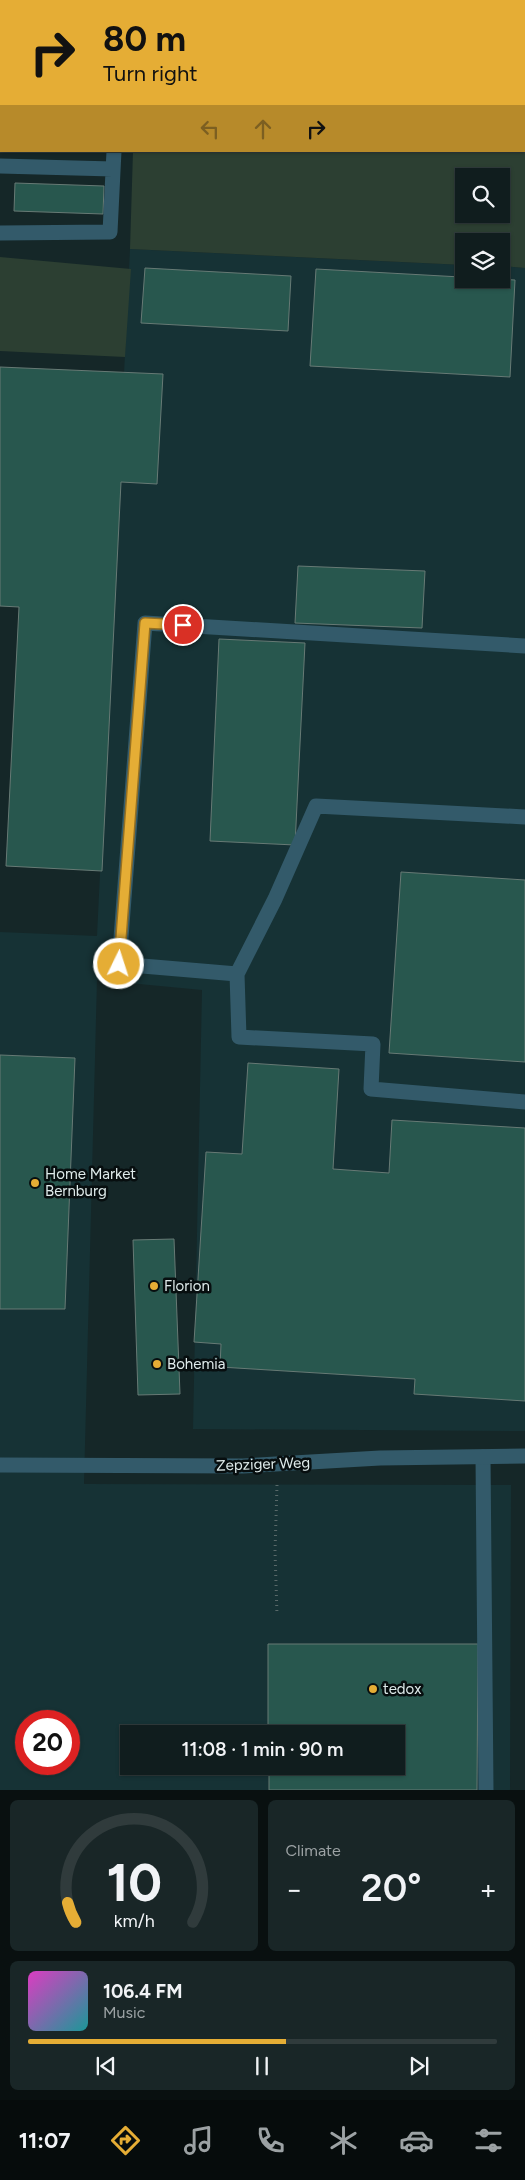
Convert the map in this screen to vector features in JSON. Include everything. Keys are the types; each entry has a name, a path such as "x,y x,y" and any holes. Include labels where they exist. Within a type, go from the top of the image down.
{"street":[{"path":"0,233 110,232 114,152"},
{"path":"0,166 113,169"},
{"path":"236,974 119,964 145,623 525,646"},
{"path":"525,817 316,806 275,899 236,974 239,1037 373,1044 371,1089 525,1102"},
{"name":"Zepziger Weg","path":"0,1465 243,1466 380,1458 525,1456"},
{"path":"483,1457 486,1790"}],"path":[{"path":"277,1464 275,1551 277,1615"}],"shaded area":[{"path":"130,249 455,265 455,288 510,288 510,267 525,268 525,1431 193,1429 202,990 97,980 84,1484 511,1485 510,1790 0,1790 0,932 97,936"}],"green space":[{"path":"133,152 525,152 525,268 510,267 510,233 455,233 455,265 130,249"},
{"path":"0,257 131,269 125,357 0,351"}],"building":[{"path":"15,183 104,186 103,214 14,211"},
{"path":"145,268 291,276 288,331 141,323"},
{"path":"316,269 455,277 455,288 510,288 510,280 515,280 510,377 310,366"},
{"path":"0,367 163,374 157,484 121,482 102,871 6,866 19,607 0,606"},
{"path":"298,566 425,571 422,628 295,623"},
{"path":"219,639 305,643 295,845 210,841"},
{"path":"401,872 525,880 525,1062 389,1053"},
{"name":"Home Market Bernburg","path":"0,1055 75,1058 65,1309 0,1309"},
{"path":"248,1063 339,1069 333,1169 389,1173 392,1120 525,1128 525,1401 414,1394 415,1379 220,1367 221,1344 194,1342 206,1152 242,1154"},
{"path":"174,1239 180,1394 138,1395 133,1240"},
{"name":"tedox","path":"268,1644 478,1644 477,1790 269,1790 269,1775 405,1775 405,1725 268,1725"}],"place":[{"name":"Home Market Bernburg","path":"35,1183"},
{"name":"Florion","path":"154,1286"},
{"name":"Bohemia","path":"157,1364"},
{"name":"tedox","path":"373,1689"}],"route":[{"path":"119,964 145,623 183,625"}]}
